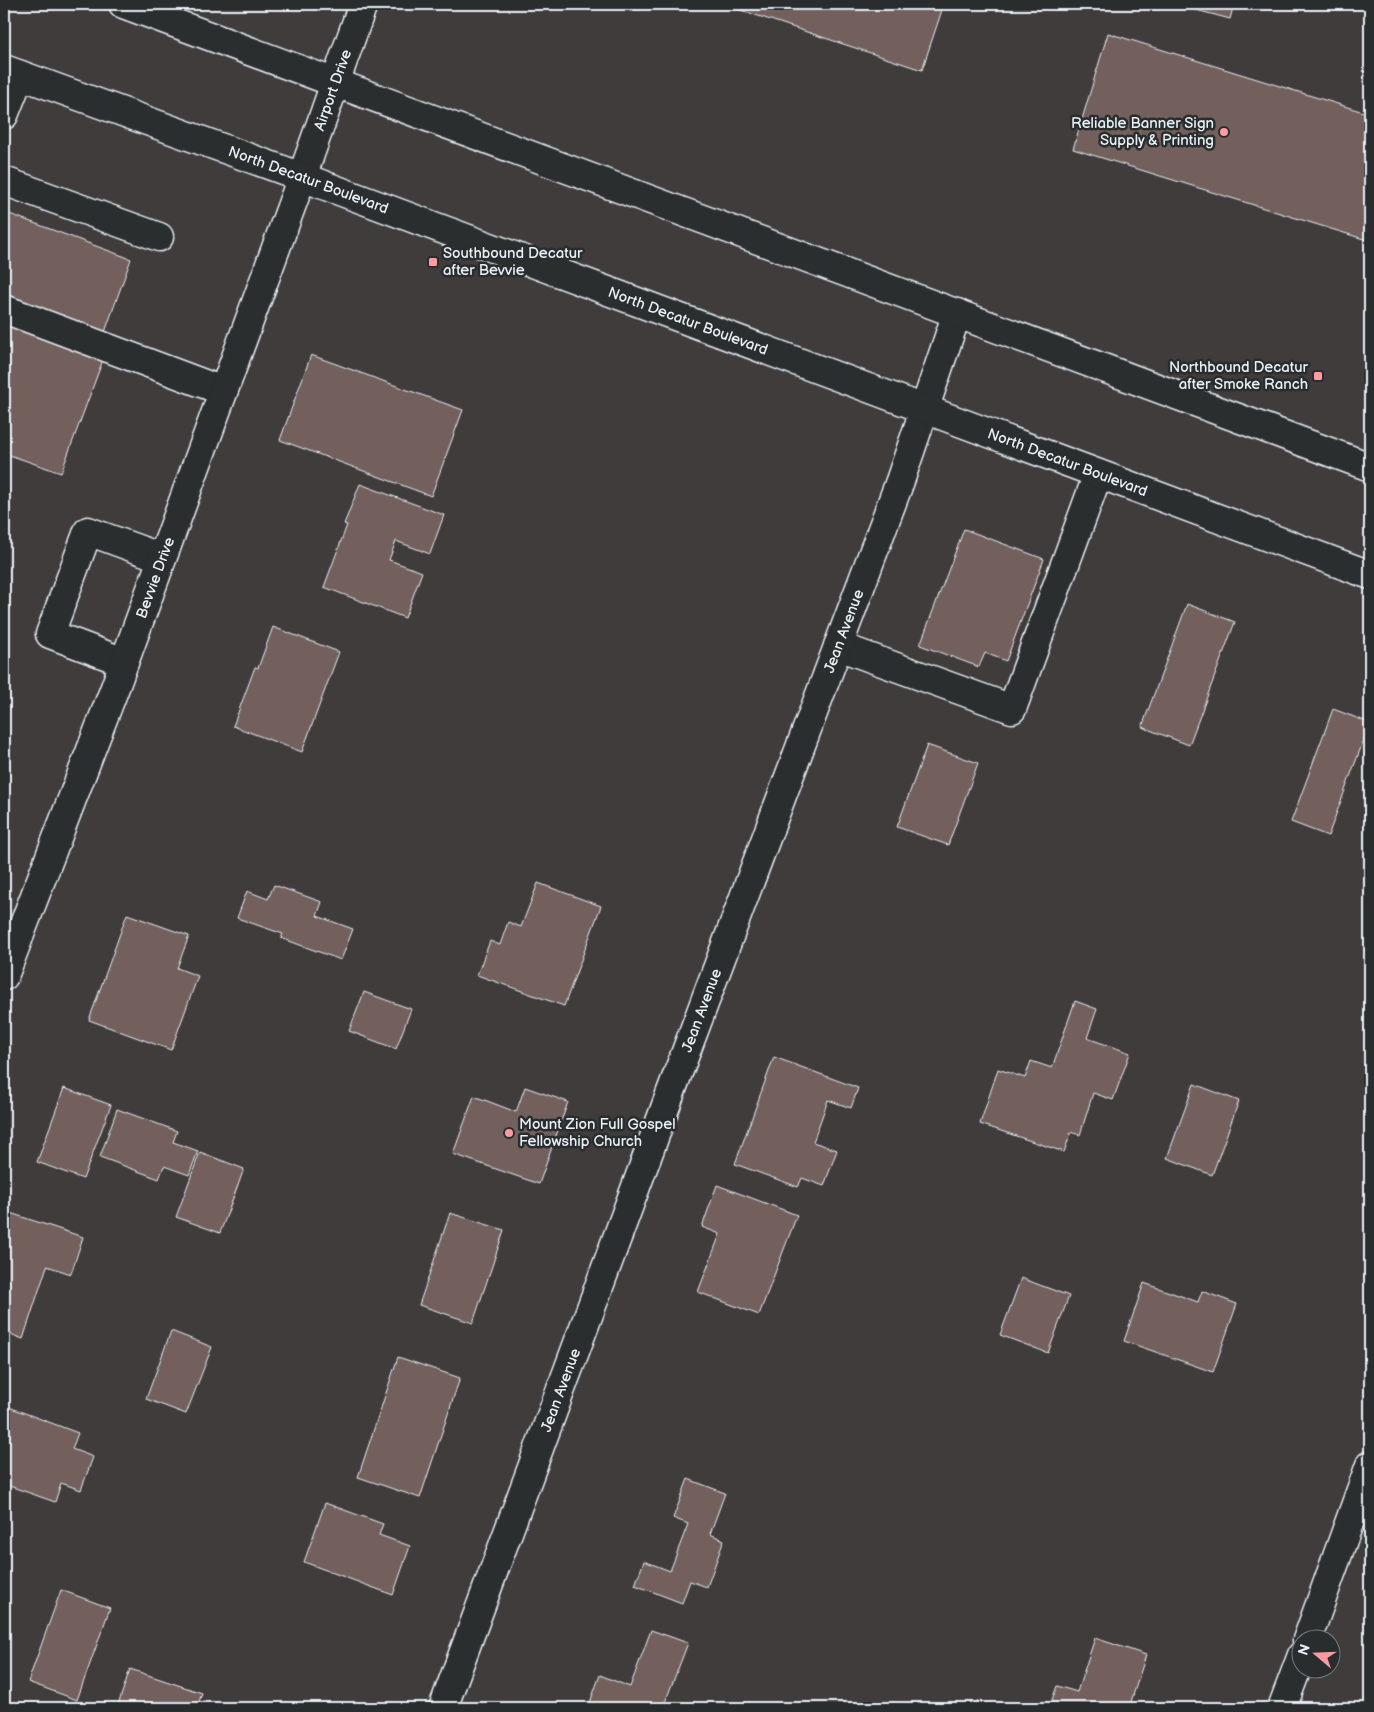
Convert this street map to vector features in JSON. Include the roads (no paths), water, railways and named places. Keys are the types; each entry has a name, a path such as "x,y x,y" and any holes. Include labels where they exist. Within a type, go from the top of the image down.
{"main road":[{"path":"122,4 1370,467"},
{"name":"Airport Drive","path":"302,177 363,4"},
{"path":"4,115 12,72"},
{"name":"North Decatur Boulevard","path":"12,72 302,177 1370,575"},
{"name":"Bevvie Drive","path":"4,976 124,662 302,177"},
{"path":"4,181 159,237"},
{"path":"4,308 223,391"},
{"name":"Jean Avenue","path":"443,1708 900,480 957,313"},
{"path":"838,646 1012,709 1098,474"},
{"path":"124,662 50,634 74,568 88,531 162,558"},
{"path":"1311,1630 1370,1465"},
{"path":"1282,1708 1293,1680"}],"place":[{"name":"Reliable Banner Sign Supply & Printing","path":"1224,132"},
{"name":"Southbound Decatur after Bevvie","path":"433,262"},
{"name":"Northbound Decatur after Smoke Ranch","path":"1318,376"},
{"name":"Mount Zion Full Gospel Fellowship Church","path":"509,1133"}]}
